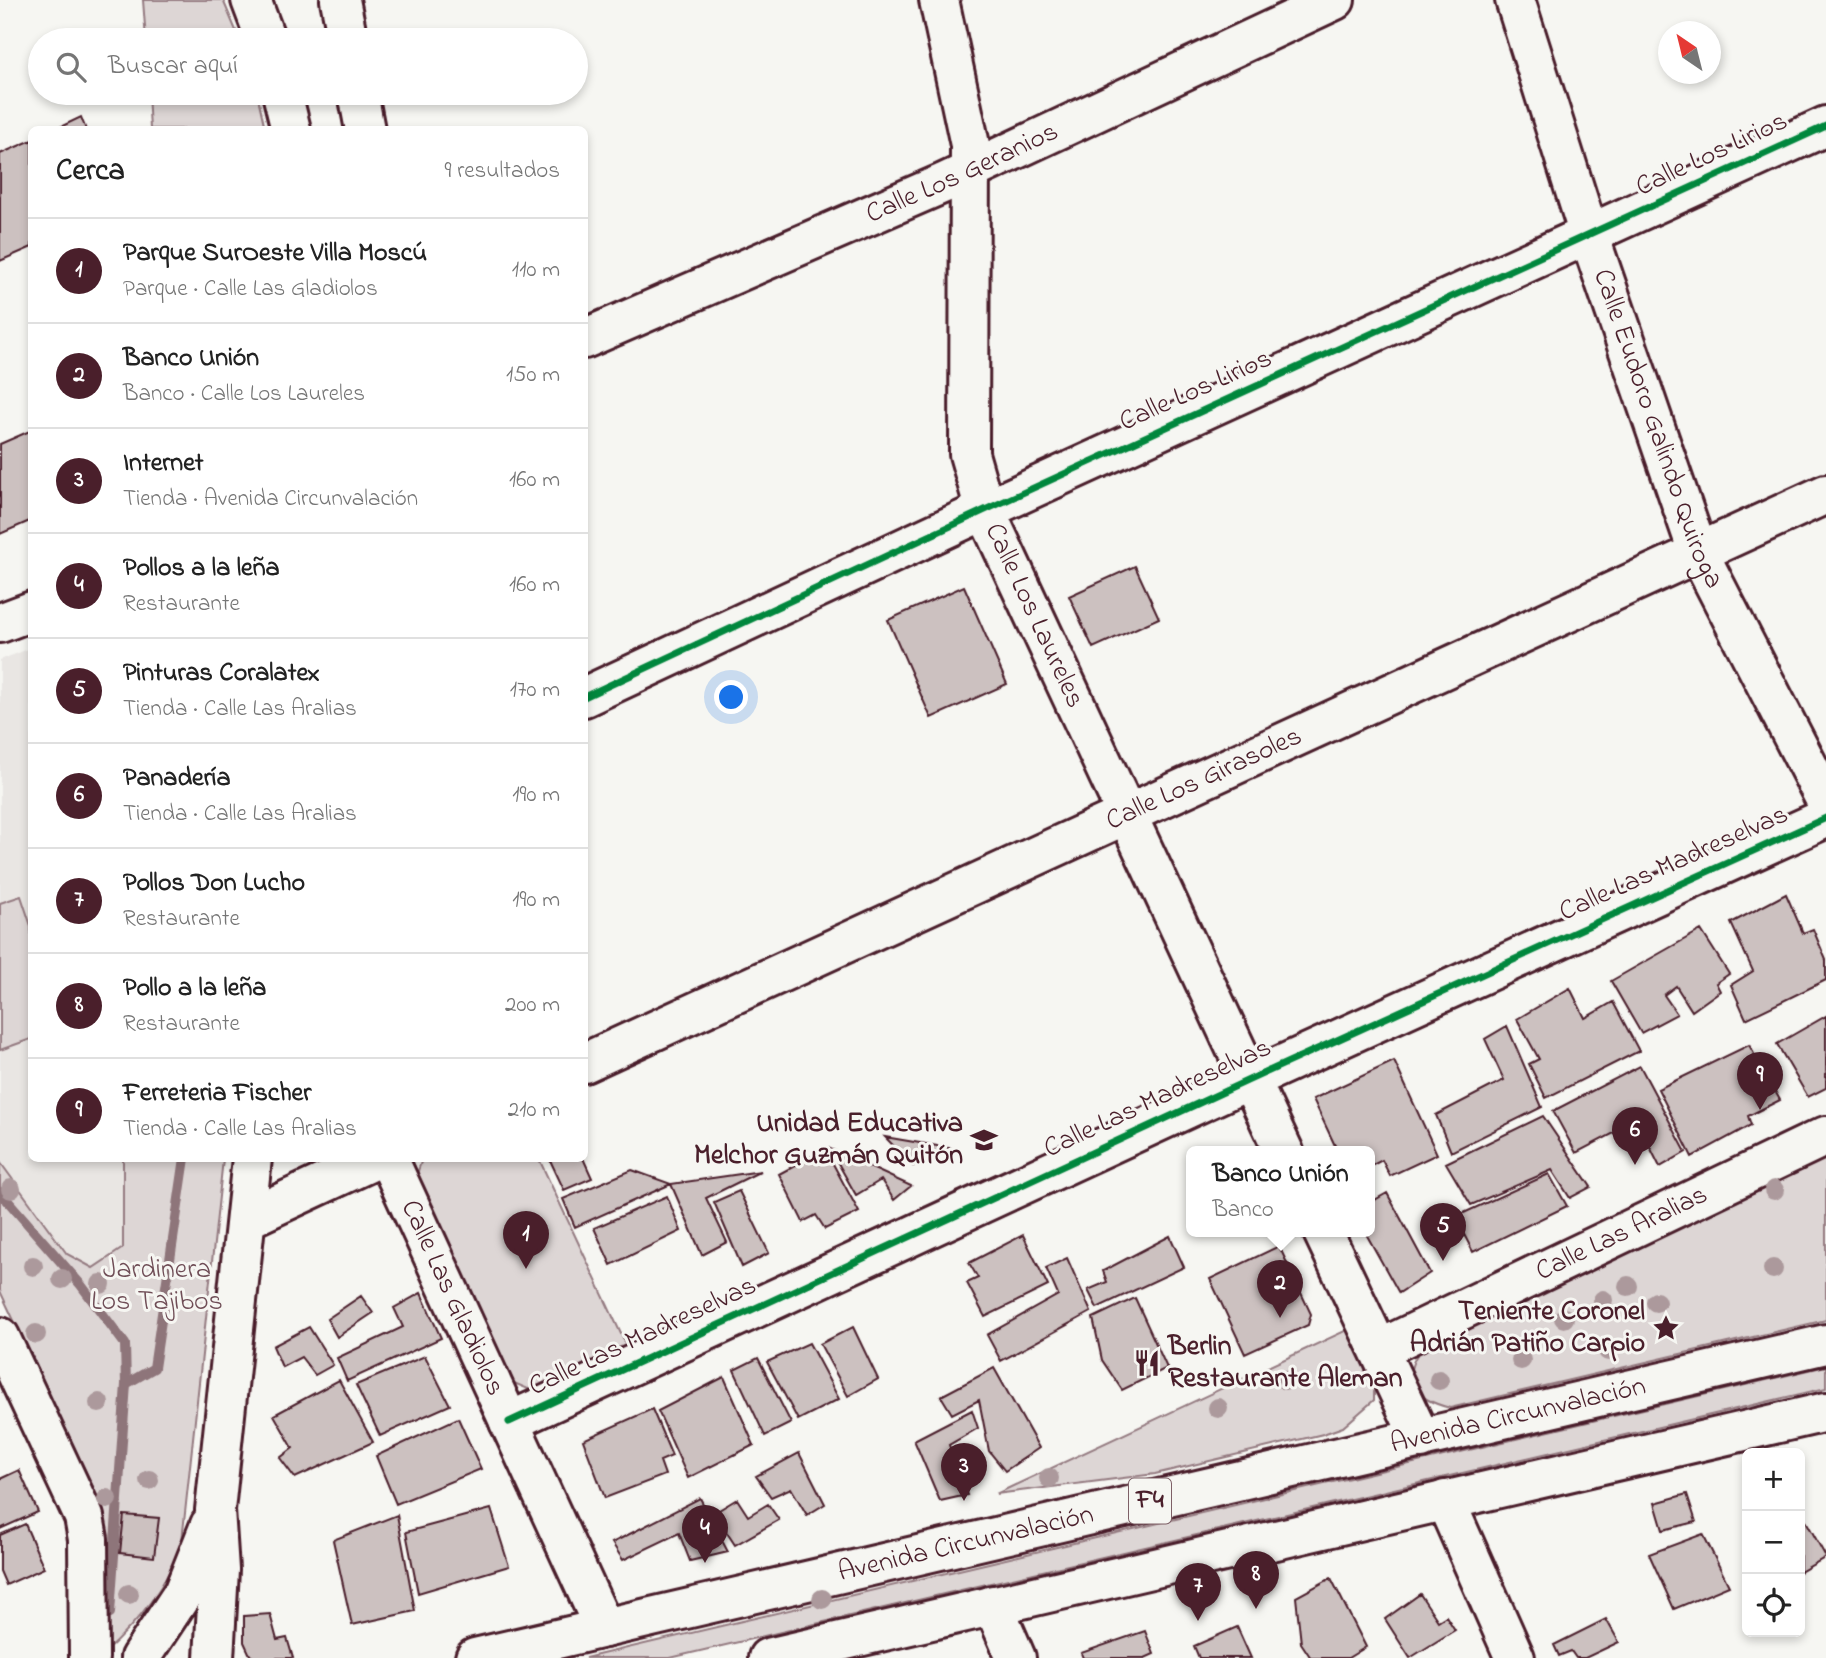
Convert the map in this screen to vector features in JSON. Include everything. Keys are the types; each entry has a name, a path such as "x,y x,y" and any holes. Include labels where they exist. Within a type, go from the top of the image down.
{"main road":[{"path":"251,0 262,28"},
{"path":"340,0 346,28"},
{"name":"Calle Los Laureles","path":"939,0 970,145 969,454 985,510 1281,1146"},
{"name":"Calle Los Geranios","path":"588,337 968,171 1335,0"},
{"name":"Calle Eudoro Galindo Quiroga","path":"1515,0 1589,235 1698,552 1826,801"},
{"path":"285,105 291,126"},
{"path":"360,105 364,126"},
{"name":"Calle Los Lirios","path":"588,695 985,510 1826,126"},
{"name":"Calle Los Girasoles","path":"588,1061 1826,494"},
{"path":"0,624 28,613"},
{"name":"Calle Las Madreselvas","path":"509,1422 1249,1080 1826,818"},
{"name":"Calle Las Aralias","path":"1380,1349 1826,1136"},
{"path":"214,1658 219,1570 215,1510 252,1162"},
{"path":"247,1219 369,1162"},
{"name":"Calle Las Gladiolos","path":"390,1162 604,1628"},
{"path":"1325,1237 1421,1439"},
{"path":"0,1337 84,1517 88,1539 89,1658"},
{"name":"Avenida Circunvalación","path":"475,1658 1826,1344"},
{"name":"F4","path":"768,1658 1826,1412"},
{"path":"1445,1500 1515,1658"},
{"path":"140,1658 183,1593 215,1510"},
{"path":"993,1605 1016,1658"}],"shaded area":[{"path":"28,649 28,1162 123,1162 123,1248 93,1268 67,1255 0,1162 0,660"}],"green space":[{"path":"143,0 223,0 235,28 145,28"},
{"path":"149,105 260,105 264,126 150,126"},
{"path":"21,896 28,917 28,1040 0,1050 0,903"},
{"path":"1826,1156 1826,1320 1450,1408 1427,1399 1414,1387 1411,1370 1422,1347"},
{"name":"Jardinera Los Tajibos","path":"0,1162 67,1254 93,1268 123,1248 123,1162 223,1162 182,1541 160,1588 128,1629 103,1654 103,1523 94,1489 0,1291"},
{"path":"421,1162 540,1162 630,1353 535,1392 514,1383 417,1174"},
{"path":"1349,1329 1374,1382 1374,1400 1343,1427 1155,1474 996,1494"},
{"path":"1826,1366 1826,1388 670,1658 585,1658"}],"building":[{"path":"81,117 84,126 62,126"},
{"path":"28,142 28,249 0,261 0,154"},
{"path":"28,432 28,522 0,534 0,444"},
{"path":"1135,566 1159,618 1093,648 1069,596"},
{"path":"964,586 1007,684 931,718 888,620"},
{"path":"1786,894 1803,933 1813,929 1826,960 1826,980 1746,1019 1731,985 1753,971 1731,923"},
{"path":"1701,930 1729,974 1716,983 1720,991 1692,1011 1676,986 1664,995 1677,1014 1641,1033 1611,981"},
{"path":"1570,988 1585,1018 1613,1002 1639,1051 1546,1098 1529,1064 1539,1059 1517,1019"},
{"path":"1826,1016 1826,1088 1808,1097 1777,1044"},
{"path":"1507,1026 1542,1107 1451,1152 1436,1115 1504,1080 1485,1039"},
{"path":"1749,1045 1780,1100 1748,1116 1751,1125 1692,1157 1658,1089"},
{"path":"1394,1061 1437,1154 1390,1176 1382,1160 1375,1164 1375,1146 1335,1146 1313,1099"},
{"path":"1640,1066 1686,1152 1660,1167 1637,1121 1576,1153 1553,1111"},
{"path":"1543,1116 1591,1187 1570,1198 1552,1170 1471,1205 1446,1163"},
{"path":"885,1137 949,1148 913,1166"},
{"path":"825,1149 859,1212 825,1229 816,1215 803,1222 779,1174"},
{"path":"830,1149 911,1186 894,1200 881,1180 856,1195"},
{"path":"551,1162 585,1162 592,1178 564,1190"},
{"path":"632,1170 671,1184 575,1227 563,1199"},
{"path":"761,1171 706,1198 727,1242 702,1255 671,1184"},
{"path":"1549,1174 1567,1206 1473,1252 1455,1217"},
{"path":"739,1191 769,1253 742,1267 714,1202"},
{"path":"1387,1193 1430,1273 1399,1293 1368,1237 1375,1237 1375,1200"},
{"path":"667,1196 681,1231 611,1265 594,1228"},
{"path":"1023,1235 1048,1286 985,1317 967,1283 978,1278 969,1263"},
{"path":"1170,1236 1184,1267 1097,1308 1088,1290 1107,1282 1103,1271"},
{"path":"1279,1246 1311,1314 1308,1325 1245,1354 1210,1279"},
{"path":"1067,1258 1091,1312 1001,1361 987,1335 1058,1295 1046,1268"},
{"path":"421,1293 441,1338 347,1381 337,1358 403,1327 394,1308"},
{"path":"361,1296 373,1313 337,1337 327,1319"},
{"path":"1135,1298 1167,1368 1122,1390 1102,1360 1093,1318"},
{"path":"309,1327 333,1365 315,1375 301,1357 282,1367 273,1346"},
{"path":"853,1327 878,1379 848,1396 820,1344"},
{"path":"809,1343 839,1399 798,1420 767,1362"},
{"path":"425,1356 450,1405 380,1436 356,1385"},
{"path":"758,1358 791,1423 765,1436 734,1370"},
{"path":"994,1368 1039,1448 1005,1471 989,1451 979,1400 952,1414 941,1396"},
{"path":"724,1377 754,1445 688,1478 658,1411"},
{"path":"339,1380 373,1442 295,1478 280,1458 293,1448 274,1415"},
{"path":"652,1409 672,1456 660,1461 665,1475 605,1498 583,1440"},
{"path":"972,1410 978,1428 949,1445 967,1495 940,1501 914,1440"},
{"path":"458,1418 481,1469 396,1504 376,1456"},
{"path":"799,1453 825,1504 807,1515 791,1488 771,1497 756,1476"},
{"path":"19,1470 38,1512 0,1529 0,1479"},
{"path":"1687,1494 1696,1522 1663,1530 1655,1503"},
{"path":"700,1498 728,1552 690,1561 679,1533 623,1560 612,1543"},
{"path":"737,1499 748,1516 768,1504 779,1520 735,1545 714,1513"},
{"path":"491,1509 509,1566 418,1593 406,1532"},
{"path":"124,1515 159,1518 154,1557 120,1553"},
{"path":"397,1515 415,1611 352,1625 333,1540"},
{"path":"1805,1519 1826,1557 1805,1569"},
{"path":"25,1524 44,1568 6,1585 0,1571 0,1535"},
{"path":"1703,1534 1729,1586 1674,1609 1649,1554"},
{"path":"1331,1578 1366,1647 1348,1658 1311,1658 1301,1643 1296,1597"},
{"path":"1420,1594 1438,1621 1446,1616 1455,1630 1410,1658 1385,1619"},
{"path":"270,1614 277,1640 287,1638 293,1658 254,1658 250,1655 244,1642 244,1616"},
{"path":"1606,1619 1619,1642 1585,1658 1576,1658 1571,1651 1559,1656 1554,1645"},
{"path":"1237,1627 1251,1658 1199,1658 1194,1646"},
{"path":"1145,1631 1154,1654 1145,1658 1083,1658 1081,1653"}],"waterway":[{"path":"126,1384 154,1368 184,1162"},
{"path":"0,1192 81,1285 125,1344 126,1384 110,1613"}],"cycle path":[{"path":"588,695 985,510 1826,126"},
{"path":"509,1422 1249,1080 1826,818"}],"place":[{"name":"Ferreteria Fischer","path":"1760,1110"},
{"name":"Unidad Educativa Melchor Guzmán Quitón","path":"984,1140"},
{"name":"Panadería","path":"1635,1165"},
{"name":"Pinturas Coralatex","path":"1443,1261"},
{"name":"Parque SurOeste Villa Moscú","path":"526,1269"},
{"name":"Banco Unión","path":"1280,1318"},
{"name":"Teniente Coronel Adrián Patiño Carpio","path":"1666,1328"},
{"name":"Berlin Restaurante Aleman","path":"1147,1363"},
{"name":"Internet","path":"964,1501"},
{"name":"Pollos a la leña","path":"705,1563"},
{"name":"Pollo a la leña","path":"1256,1609"},
{"name":"Pollos Don Lucho","path":"1198,1621"}]}
